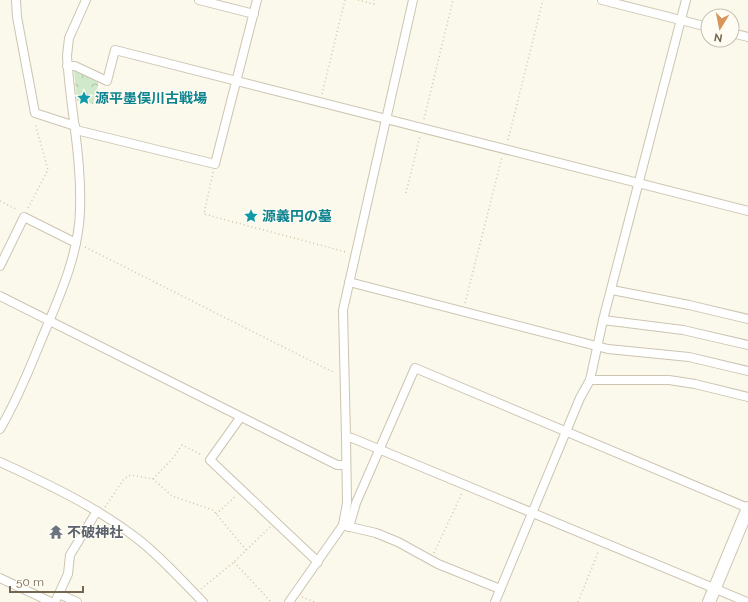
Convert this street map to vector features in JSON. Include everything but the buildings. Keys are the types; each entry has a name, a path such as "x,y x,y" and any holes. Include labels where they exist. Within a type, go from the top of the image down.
{"main road":[{"path":"709,602 748,508"}],"street":[{"path":"16,0 17,17 35,113 75,128 215,164 235,80 258,0"},
{"path":"0,429 19,392 49,322 76,243 79,226 80,194 75,128 67,66 69,38 86,0"},
{"path":"199,0 254,14"},
{"path":"346,526 346,437 342,320 349,282 413,0"},
{"path":"602,0 700,25"},
{"path":"495,602 580,398 590,380 603,320 686,0"},
{"path":"67,66 74,66 107,81 115,50 506,148 748,211"},
{"path":"0,266 25,215 76,243"},
{"path":"349,282 608,349 689,357 748,371"},
{"path":"612,290 689,305 748,320"},
{"path":"0,296 240,418 337,465 346,465"},
{"path":"603,320 683,330 748,345"},
{"path":"289,602 346,526 415,368 748,508"},
{"path":"590,380 668,380 695,384 748,397"},
{"path":"240,418 210,460 243,489 318,562"},
{"path":"346,437 352,438 466,484 747,602"},
{"path":"0,462 99,512 139,540 159,557 203,602"},
{"path":"77,602 57,598 68,574 70,555 99,512"},
{"path":"346,526 376,533 398,542 431,560 500,589"},
{"path":"0,578 51,602"}],"path":[{"path":"320,102 345,0"},
{"path":"358,0 374,4 374,0"},
{"path":"406,193 453,0"},
{"path":"463,312 543,0"},
{"path":"0,201 25,215 48,170 35,123 35,113"},
{"path":"215,164 204,214 355,255"},
{"path":"76,243 344,377"},
{"path":"153,479 173,458 182,445 210,460"},
{"path":"99,512 124,479 131,475 153,479 172,496 212,510 246,550"},
{"path":"431,560 466,484"},
{"path":"216,514 243,489"},
{"path":"195,594 234,562 276,521"},
{"path":"578,602 603,541"},
{"path":"234,562 271,602"},
{"path":"295,594 315,602"}],"green space":[{"path":"77,70 99,81 93,104 77,101 74,71"}],"place":[{"name":"源平墨俣川古戦場","path":"84,98"},
{"name":"源義円の墓","path":"251,216"},
{"name":"不破神社","path":"56,532"}]}
